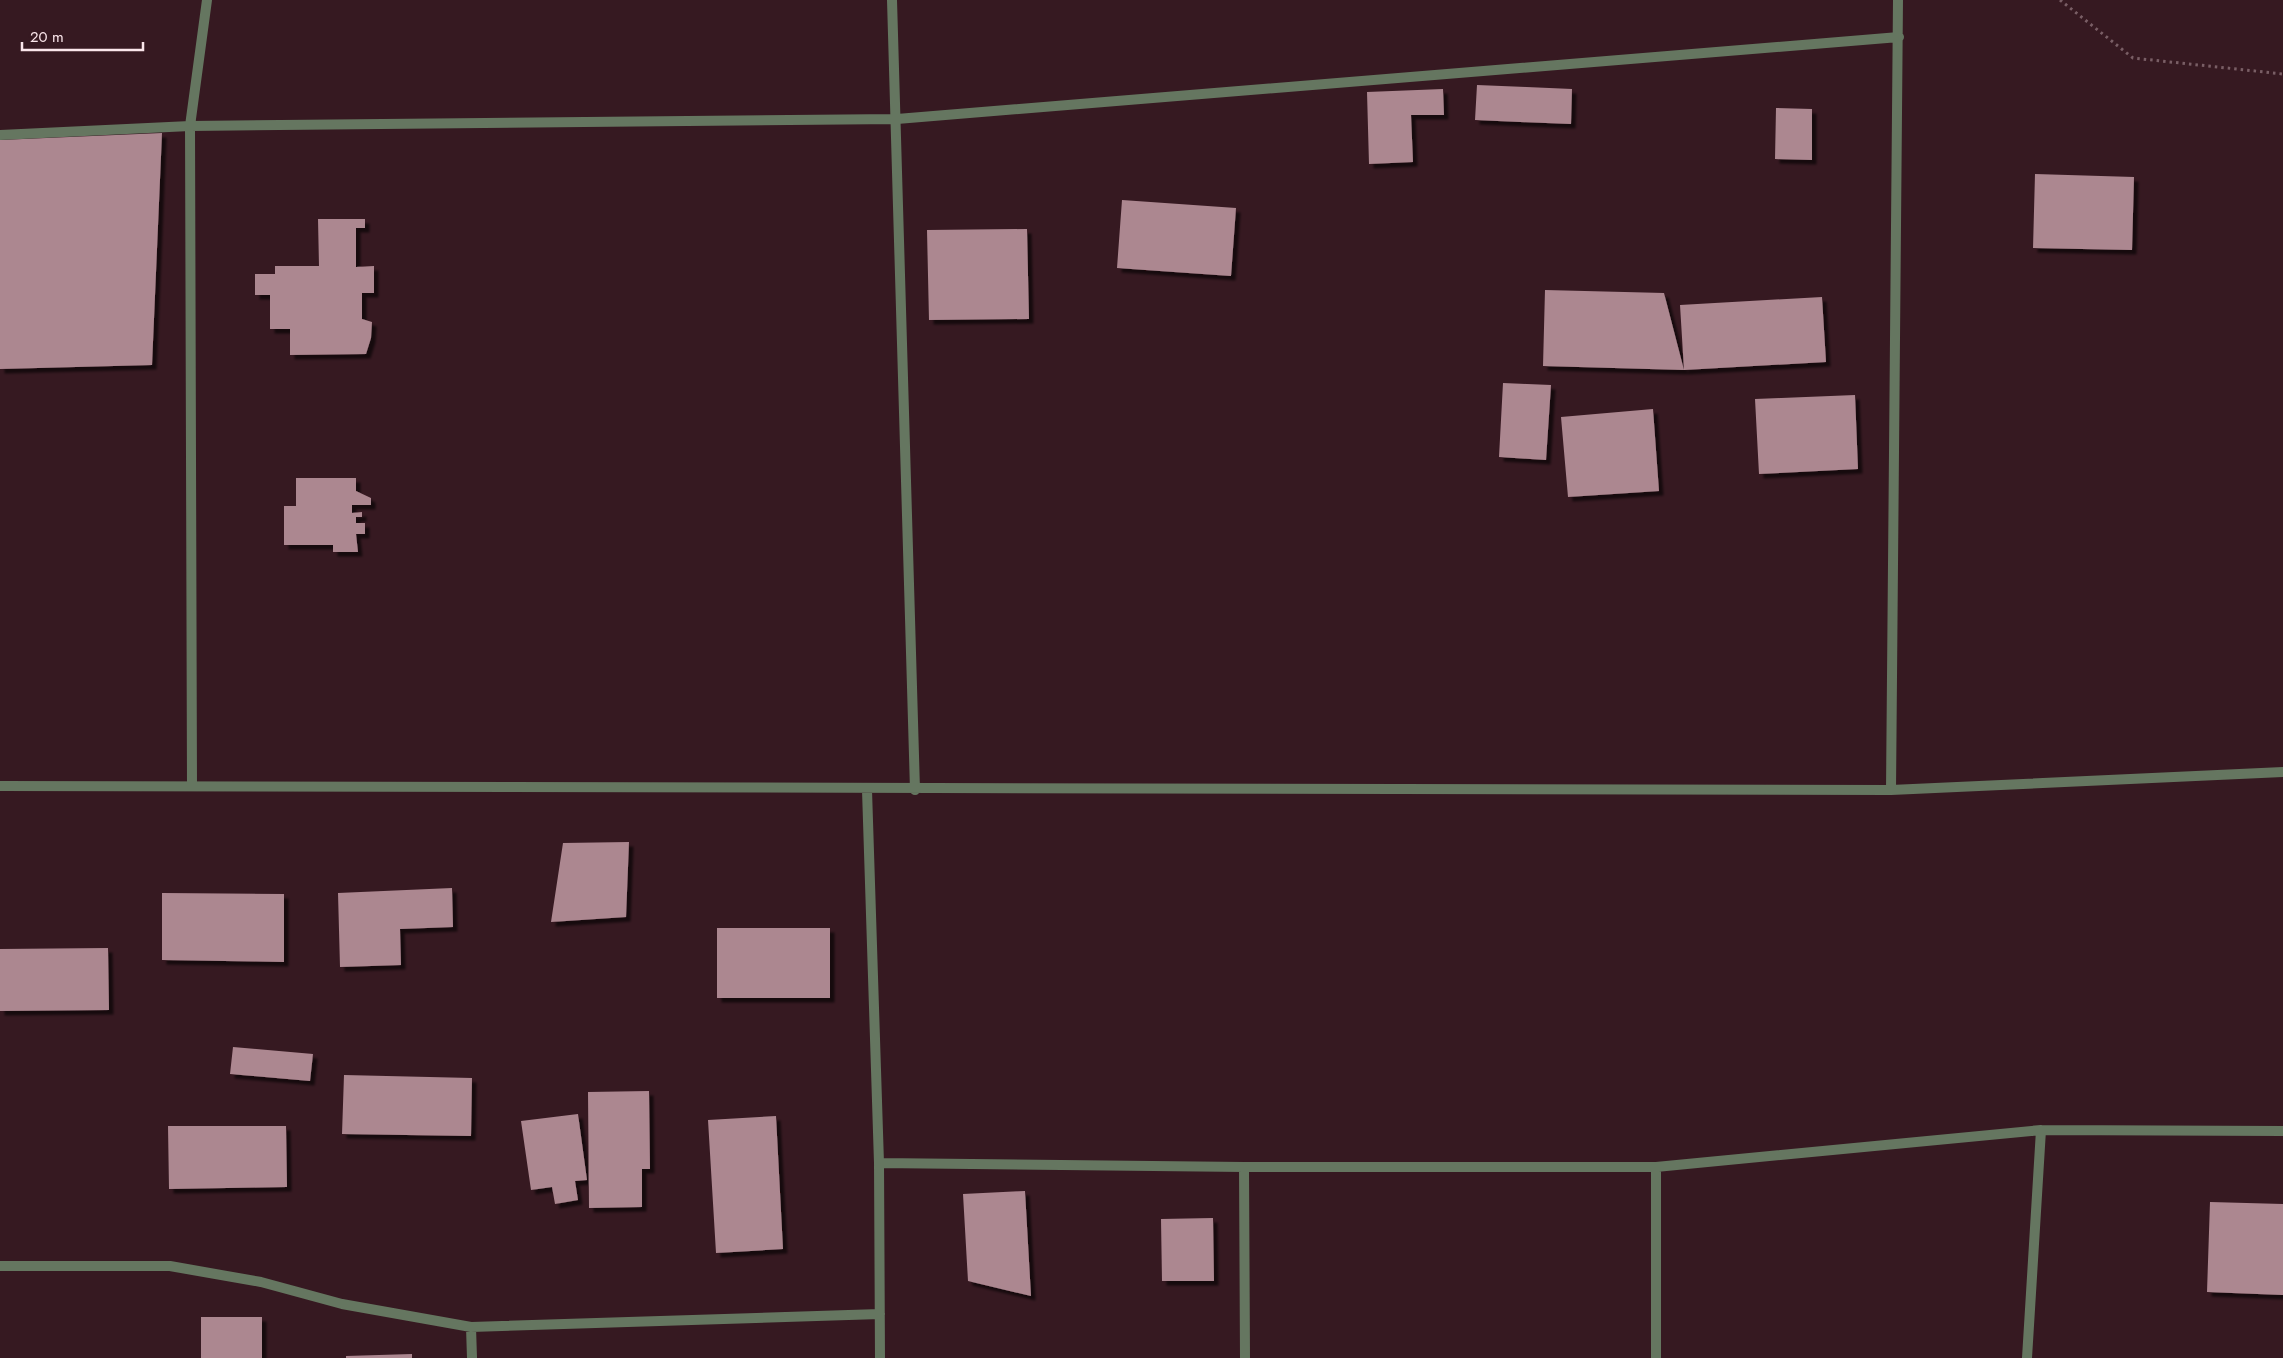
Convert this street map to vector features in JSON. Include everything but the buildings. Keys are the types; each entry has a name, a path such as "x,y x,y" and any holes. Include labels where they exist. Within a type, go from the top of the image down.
{"street":[{"path":"192,786 190,126 207,0"},
{"path":"892,0 915,790"},
{"path":"1890,790 1898,0"},
{"path":"0,135 190,126 896,119 1899,37"},
{"path":"0,786 867,790 1890,790 2283,772"},
{"path":"867,790 878,1163 880,1358"},
{"path":"878,1163 1244,1167 1656,1167 2041,1130 2283,1131"},
{"path":"2026,1358 2041,1130"},
{"path":"1244,1167 1246,1358"},
{"path":"1656,1167 1656,1358"},
{"path":"0,1266 170,1266 261,1282 342,1304 471,1326 880,1314"},
{"path":"471,1326 472,1358"}],"path":[{"path":"2060,0 2133,58 2283,74"}]}
